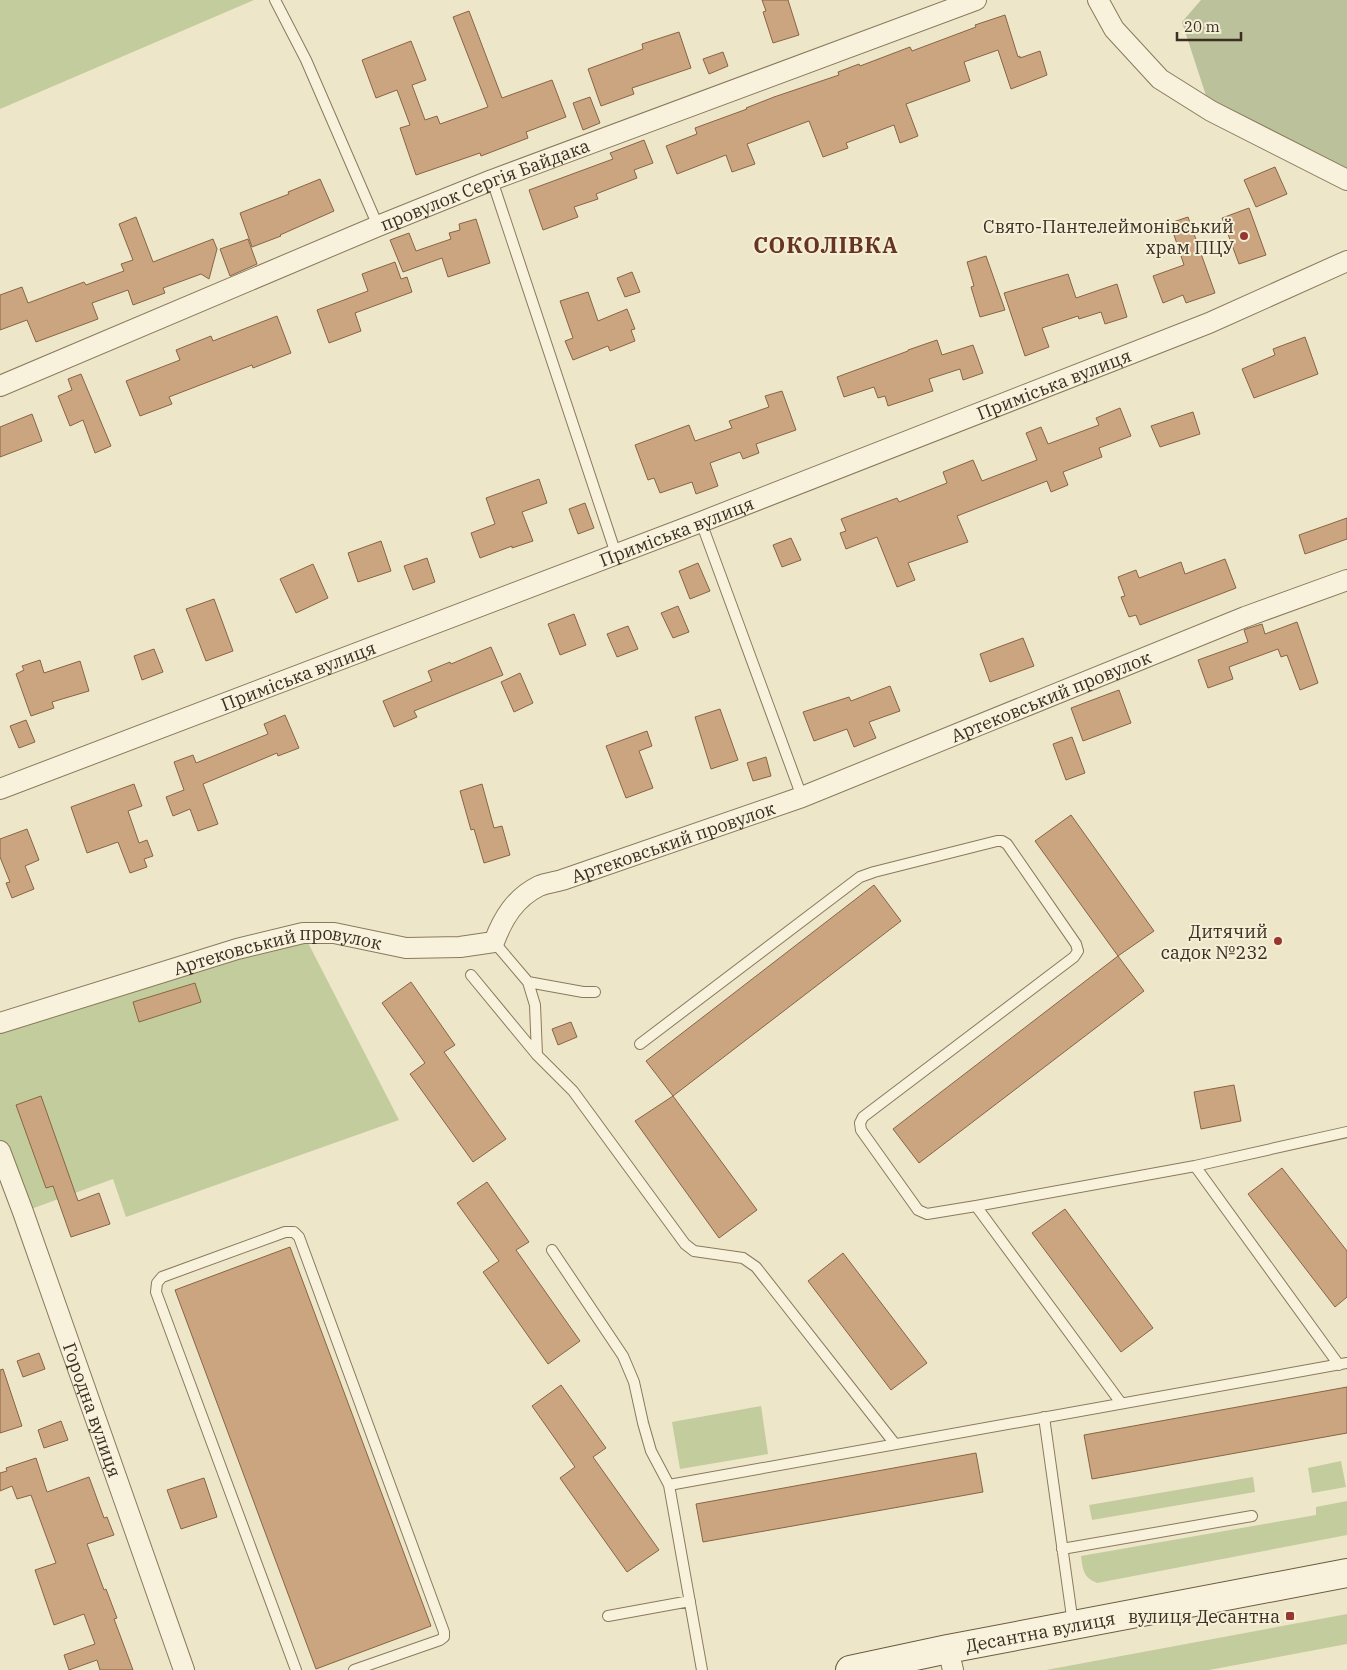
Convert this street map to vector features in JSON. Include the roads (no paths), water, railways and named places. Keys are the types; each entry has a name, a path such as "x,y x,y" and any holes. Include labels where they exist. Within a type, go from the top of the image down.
{"main road":[{"name":"Десантна вулиця","path":"850,1670 951,1659 1073,1625 1347,1573"}],"street":[{"name":"провулок Сергія Байдака","path":"0,386 378,226 492,180 976,0"},
{"path":"1098,0 1114,29 1160,79 1211,111 1347,180"},
{"name":"Приміська вулиця","path":"0,789 701,522 1209,323 1347,261"},
{"name":"Артековський провулок","path":"1,1026 148,976 228,952 303,933 334,933 406,948 460,947 494,942 501,922 517,901 540,886 802,797 1245,617 1347,580"},
{"name":"Городна вулиця","path":"0,1151 184,1670"}],"lane":[{"path":"275,0 306,60 378,226"},
{"path":"492,180 616,554"},
{"path":"701,522 802,797"},
{"path":"640,1044 860,877 1002,841 1007,844 1076,944 1078,951 1074,957 863,1116 860,1123 861,1130 918,1210 927,1214 976,1206 1195,1166 1347,1132"},
{"path":"494,942 528,982 534,1005 537,1055"},
{"path":"471,975 537,1055 573,1091 685,1244 694,1251 743,1258 756,1267 895,1444"},
{"path":"528,982 583,992 595,992"},
{"path":"669,1485 1343,1364 1195,1166"},
{"path":"976,1206 1121,1403"},
{"path":"296,1670 156,1292 162,1277 285,1232 294,1232 299,1238 444,1632 444,1637 440,1640 354,1670"},
{"path":"552,1250 623,1356 634,1382 642,1423 651,1451 669,1485 702,1670"},
{"path":"1044,1417 1073,1625"},
{"path":"1062,1548 1252,1516"},
{"path":"608,1616 690,1601"}],"place":[{"name":"Свято-Пантелеймонівський храм ПЦУ","path":"1244,236"},
{"name":"Дитячий садок №232","path":"1278,941"},
{"name":"вулиця Десантна","path":"1290,1616"}],"district":[{"name":"СОКОЛІВКА","path":"826,244"}]}
